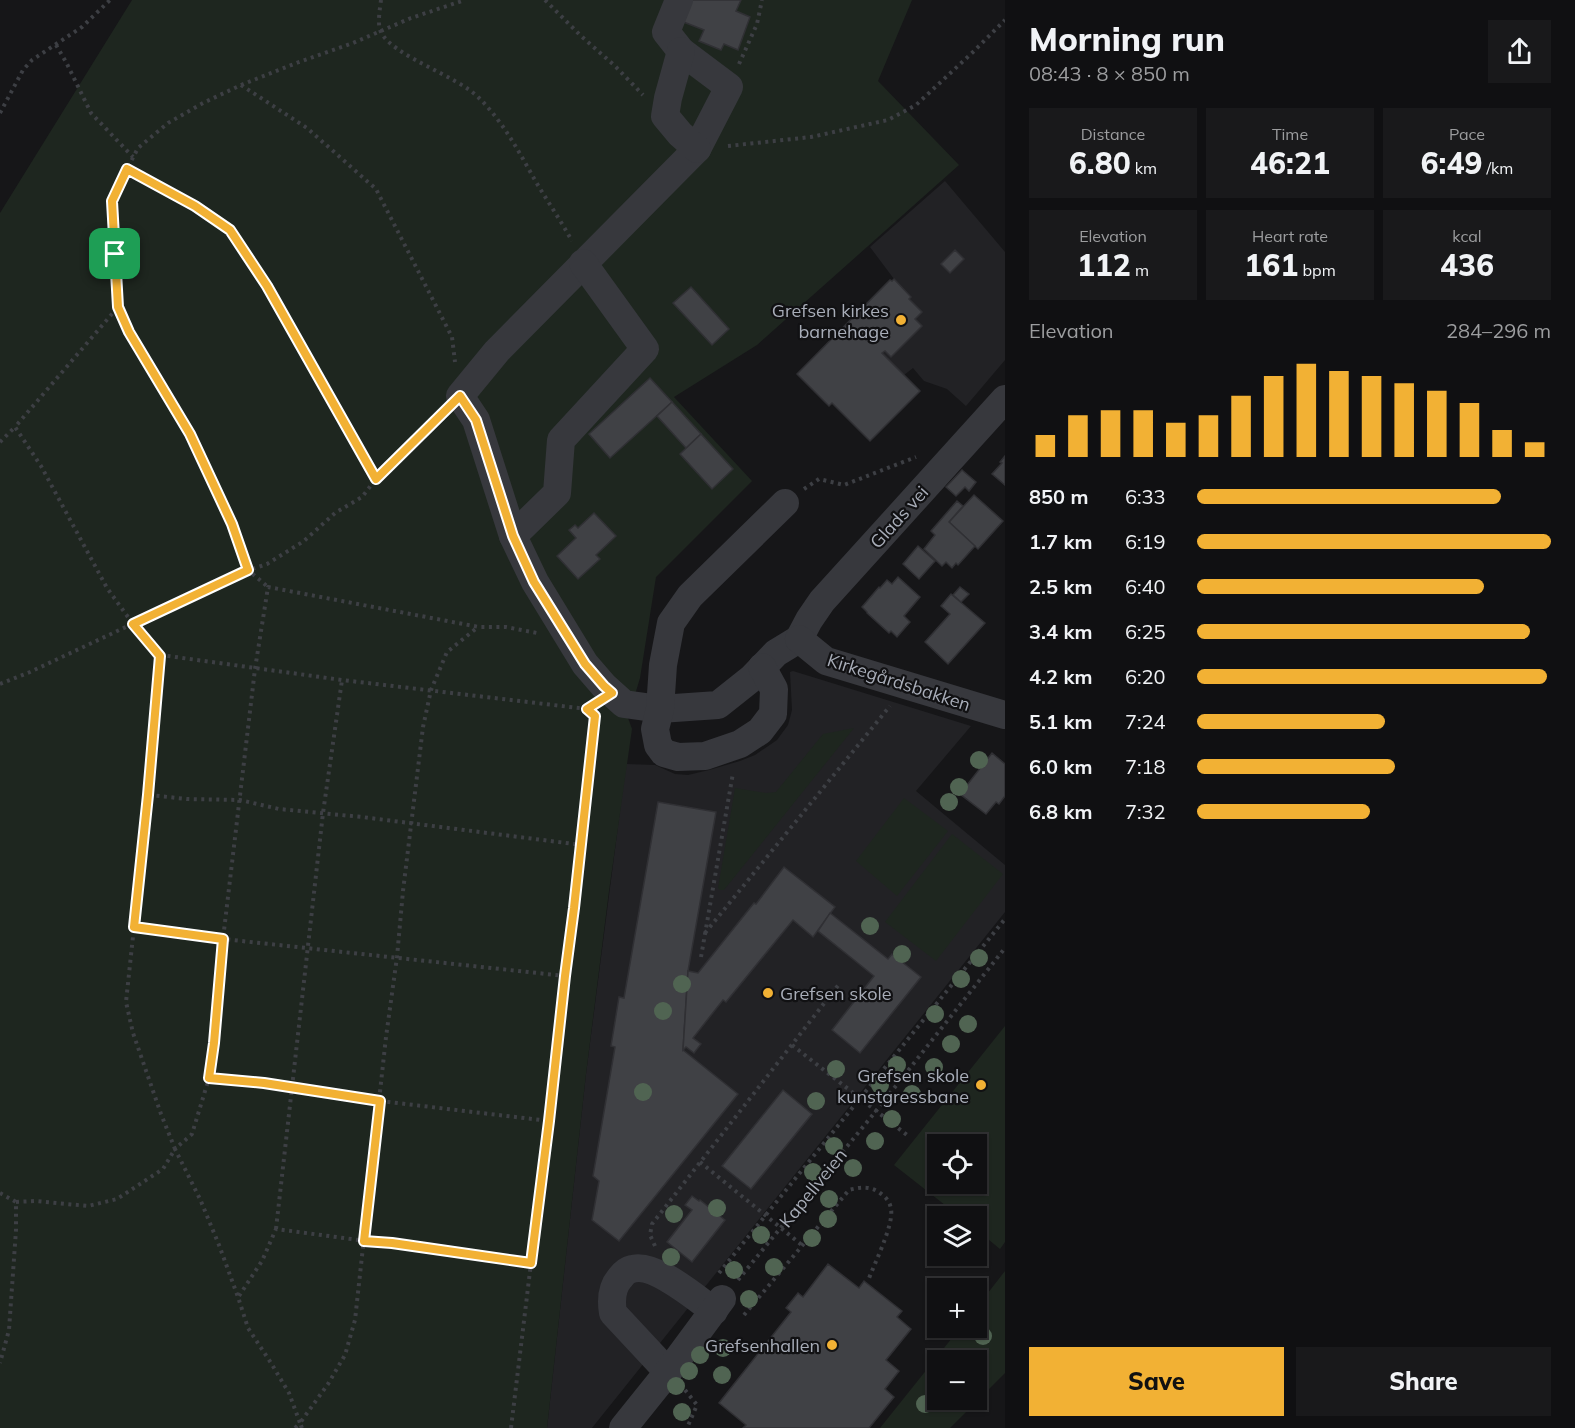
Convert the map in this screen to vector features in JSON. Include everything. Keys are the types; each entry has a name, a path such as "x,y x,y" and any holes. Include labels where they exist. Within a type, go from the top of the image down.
{"street":[{"path":"679,0 666,32 681,51 729,87 697,149 497,351 460,396 476,420 513,536 534,582 585,664 624,704 660,709 718,705 752,678 776,653 799,639"},
{"path":"681,51 665,116 697,149"},
{"path":"513,536 557,493 561,441 645,349 583,263"},
{"name":"Glads vei","path":"799,639 822,601 1005,399"},
{"path":"762,667 774,689 773,714 760,731 740,744 705,756 678,757 664,753 658,745 655,729 660,709 663,665 671,623 690,596 785,503"},
{"name":"Kirkegårdsbakken","path":"799,639 826,661 1005,716"},
{"path":"627,1427 674,1378 711,1303 659,1273 644,1268 632,1269 617,1281 613,1291 613,1313 674,1378"}],"path":[{"path":"0,113 23,70 32,60 82,27 110,0"},
{"path":"381,0 380,31 391,44 478,96 497,118 514,142 583,263"},
{"path":"465,0 411,18 353,43 241,85 168,123 138,148 112,201 118,307 129,332 190,434 232,524 248,570 268,587 478,627 506,627 540,634"},
{"path":"544,0 665,116"},
{"path":"729,87 757,24 762,0"},
{"path":"697,149 811,137 888,120 916,105 1005,20"},
{"path":"56,45 91,113 133,157"},
{"path":"0,684 248,570 267,564 304,541 334,513 362,497 376,479 460,396 452,338 376,189 307,128 241,85"},
{"path":"127,169 195,206 230,230 267,286 376,479"},
{"path":"0,442 118,307"},
{"path":"15,427 41,466 107,588 160,656 587,709 595,716 582,845 510,1428"},
{"path":"785,503 798,497 805,487 819,479 844,485 921,455 934,456 946,465"},
{"path":"0,1194 15,1203 35,1201 88,1206 117,1199 163,1169 175,1149 192,1134 209,1078 214,1043 223,939 255,669 268,587"},
{"path":"295,1428 328,1384 345,1355 355,1320 423,727 431,690 447,652 478,627"},
{"path":"160,656 126,1002 133,1033 161,1114 175,1149 200,1199 248,1328 289,1393 302,1428"},
{"path":"238,1297 262,1261 276,1229 323,813 342,680"},
{"path":"587,709 612,693"},
{"path":"705,933 897,698"},
{"path":"701,957 734,768"},
{"path":"148,795 187,799 240,800 279,809 582,845"},
{"path":"868,1281 890,1224 891,1210 888,1200 879,1192 860,1187 849,1190 741,1318 727,1321 711,1303 765,1215 1005,919"},
{"path":"134,927 308,949 565,976"},
{"name":"Kapellveien","path":"711,1303 781,1228 1005,948"},
{"path":"658,1250 650,1235 652,1224 840,983"},
{"path":"792,1045 907,1135"},
{"path":"209,1078 264,1083 380,1101 549,1121"},
{"path":"699,1162 803,1246"},
{"path":"0,1363 9,1330 16,1230 15,1203"},
{"path":"276,1229 531,1263"},
{"path":"674,1378 697,1405 687,1428"}],"shaded area":[{"path":"132,0 912,0 878,81 959,165 757,345 674,397 752,481 656,577 640,678 628,718 632,729 586,1074 547,1428 0,1428 0,213"},
{"path":"945,181 1005,252 1005,360 966,406 947,389 924,381 913,368 904,375 882,353 885,351 891,357 922,326 915,319 922,312 909,299 911,296 894,279 870,247"},
{"name":"Grefsen skole","path":"793,671 971,726 916,791 1005,865 1005,912 592,1428 547,1428 586,1074 626,764 655,765 675,774 688,775 755,755 777,740 788,725 792,710 790,672"},
{"path":"854,728 724,890 720,890 718,888 735,788 766,793 776,792 823,734"},
{"path":"904,798 948,831 897,896 856,861"},
{"path":"952,834 1003,874 936,961 885,922"},
{"name":"Grefsen skole kunstgressbane","path":"1005,1026 1005,1242 1000,1249 987,1238 987,1206 946,1206 931,1194 987,1194 987,1134 927,1134 927,1191 894,1165"},
{"path":"1005,1271 1005,1373 987,1391 987,1350 942,1350 952,1338 987,1338 987,1294"},
{"path":"927,1369 927,1410 968,1410 950,1428 880,1428"}],"building":[{"path":"689,0 741,0 736,11 750,17 738,50 724,44 721,50 699,41 704,30 681,21"},
{"path":"955,250 964,259 950,273 941,264"},
{"path":"894,279 922,312 915,319 922,326 891,357 885,351 882,353 920,391 870,441 832,403 829,406 797,374 890,280"},
{"path":"691,287 729,329 712,345 673,303"},
{"path":"650,378 672,402 610,458 589,434"},
{"path":"672,402 701,434 686,448 657,416"},
{"path":"701,434 733,469 712,489 680,454"},
{"path":"1005,456 1005,485 992,474"},
{"path":"962,470 976,482 969,491 965,487 956,496 946,487"},
{"path":"974,495 1003,521 978,549 949,522"},
{"path":"957,501 963,506 949,522 975,546 958,565 956,563 952,568 946,562 942,566 924,549 935,535 931,531"},
{"path":"594,513 616,536 596,555 600,559 578,579 557,556 576,538 569,530 575,525 578,528"},
{"path":"918,546 935,561 919,579 903,564"},
{"path":"898,577 920,597 904,616 910,622 897,637 891,631 889,633 862,607 887,580 892,584"},
{"path":"960,587 969,594 961,602 953,595"},
{"path":"951,594 985,623 948,664 925,642 950,614 941,606"},
{"path":"992,753 1005,764 1005,796 999,804 996,802 986,814 960,794"},
{"path":"658,802 716,812 688,971 683,1050 738,1094 619,1241 592,1220 599,1181 593,1176 615,1047 611,1046 619,997 624,998"},
{"path":"784,867 835,907 813,937 793,920 726,1002 723,1000 693,1038 701,1044 694,1053 686,1047 683,1050 688,971 698,973"},
{"path":"830,913 888,959 892,954 921,977 860,1053 832,1030 874,976 818,931"},
{"path":"783,1090 812,1114 751,1189 722,1166"},
{"path":"692,1196 725,1220 692,1262 667,1242 692,1210 685,1205"},
{"name":"Grefsenhallen","path":"828,1264 859,1288 864,1281 902,1311 897,1317 911,1329 886,1360 899,1371 885,1389 894,1397 869,1428 743,1428 746,1425 719,1403 791,1312 786,1308 798,1293 803,1297"}],"place":[{"name":"Grefsen kirkes barnehage","path":"901,320"},
{"name":"Grefsen skole","path":"768,993"},
{"name":"Grefsen skole kunstgressbane","path":"981,1085"},
{"name":"Grefsenhallen","path":"832,1345"}],"route":[{"path":"127,169 195,206 230,230 267,286 376,479 460,396 476,420 513,536 534,582 585,664 612,693 587,709 595,716 582,845 531,1263 364,1241 380,1101 264,1083 209,1078 223,939 134,927 160,656 133,624 248,570 232,524 190,434 129,332 118,307 115,254 112,201 127,169"}]}
